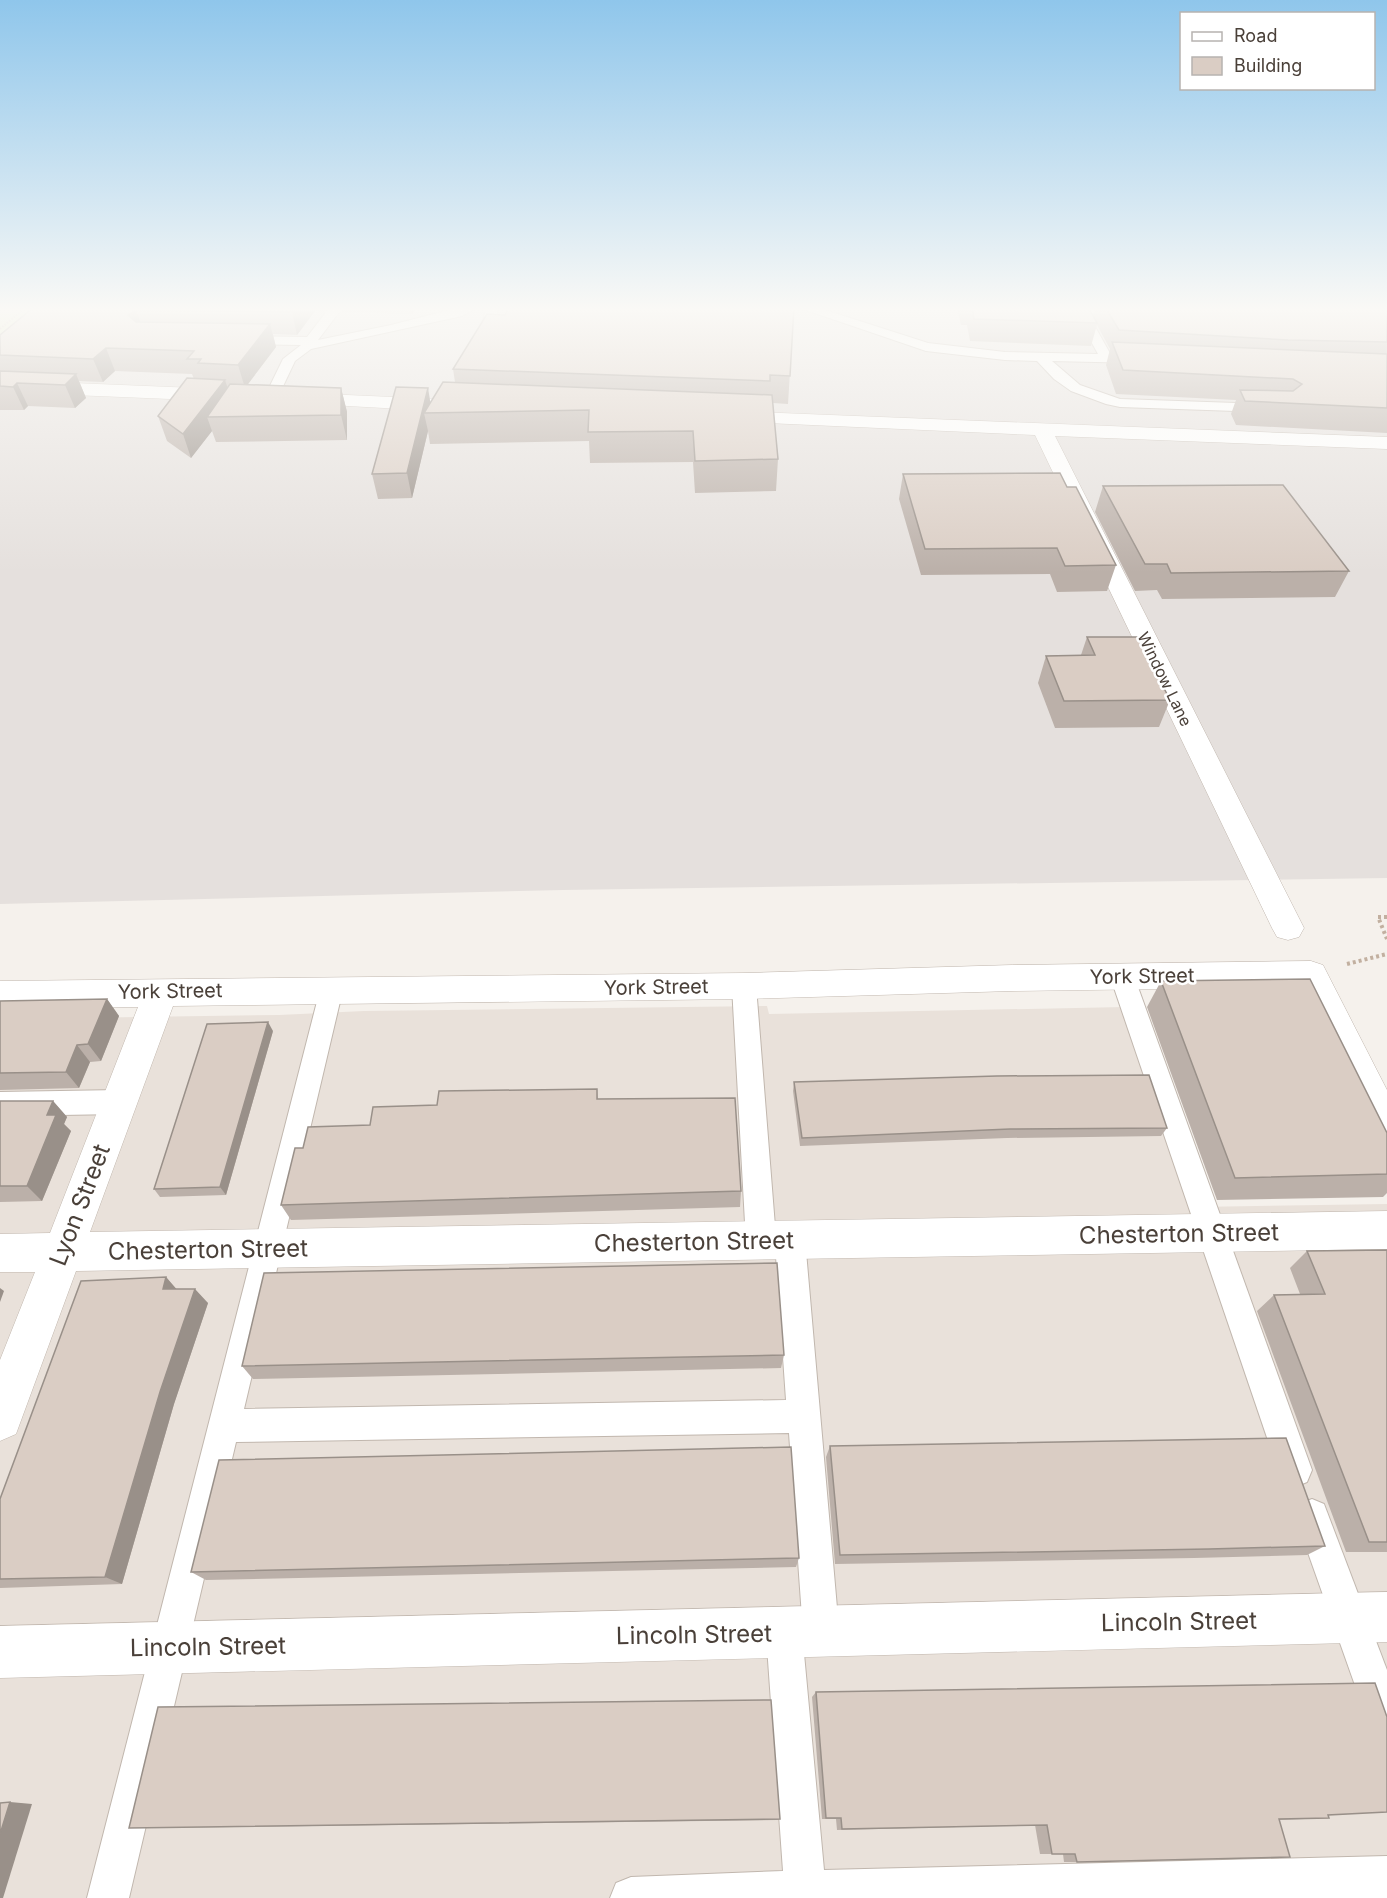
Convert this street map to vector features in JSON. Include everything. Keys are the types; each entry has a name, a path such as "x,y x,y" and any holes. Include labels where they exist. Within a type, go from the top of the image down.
{"street":[{"path":"232,396 456,406"},
{"path":"712,416 1387,443"},
{"name":"Window Lane","path":"1042,430 1288,928"},
{"name":"York Street","path":"0,994 744,986 1122,976 1311,974 1387,1128"},
{"name":"Lyon Street","path":"0,1418 161,992"},
{"name":"Chesterton Street","path":"0,1253 1387,1230"},
{"name":"Lincoln Street","path":"0,1652 1368,1618"}],"lane":[{"path":"1088,396 1120,404 1283,409"},
{"path":"1122,976 1211,1233 1368,1618 1387,1722"},
{"path":"744,986 775,1241 803,1416 802,1632 795,1894"},
{"path":"108,1898 332,989"},
{"path":"0,1104 120,1102"},
{"path":"224,1426 803,1416"},
{"path":"631,1898 1387,1877"}],"path":[{"path":"1387,917 1378,917 1387,939"}],"shaded area":[{"path":"0,396 1387,396 1387,878 563,890 0,904"},
{"path":"767,1006 769,1014 1124,1007 1195,1207 1387,1204 1387,1898 0,1898 0,1019 279,1015 364,1011"}],"building":[{"path":"174,396 213,396 183,434 158,416"},
{"path":"222,396 341,396 341,415 207,417"},
{"path":"394,396 426,396 407,473 372,474"},
{"path":"435,396 772,396 778,459 695,461 693,431 588,432 589,410 424,413"},
{"path":"1243,396 1387,396 1387,408 1245,401"},
{"path":"1060,473 1067,487 1076,487 1116,565 1065,566 1057,548 925,549 903,474"},
{"path":"1283,485 1349,571 1171,573 1167,564 1145,564 1103,486"},
{"path":"1087,637 1138,637 1170,700 1064,701 1046,656 1095,655"},
{"path":"1310,979 1387,1133 1387,1174 1235,1178 1161,981"},
{"path":"107,999 88,1044 77,1045 66,1072 0,1073 0,1001"},
{"path":"268,1022 220,1187 154,1189 207,1024"},
{"path":"1149,1075 1167,1128 1010,1129 802,1138 794,1082 997,1076"},
{"path":"597,1089 597,1099 735,1098 741,1191 281,1205 295,1148 303,1148 308,1127 370,1125 373,1107 437,1105 439,1091"},
{"path":"0,1101 53,1101 47,1115 56,1115 27,1186 0,1186"},
{"path":"1387,1250 1387,1542 1369,1542 1274,1295 1325,1294 1307,1251"},
{"path":"777,1263 784,1355 242,1366 264,1273"},
{"path":"166,1277 163,1289 195,1289 160,1392 105,1577 0,1579 0,1499 81,1281"},
{"path":"1286,1438 1325,1546 840,1555 830,1446"},
{"path":"791,1447 799,1558 191,1572 219,1460"},
{"path":"1375,1683 1387,1717 1387,1812 1328,1815 1329,1818 1279,1819 1290,1857 1077,1862 1075,1854 1052,1854 1047,1825 842,1829 841,1818 826,1818 816,1692"},
{"path":"771,1700 780,1819 129,1828 158,1707"},
{"path":"10,1802 0,1834 0,1803"}]}
